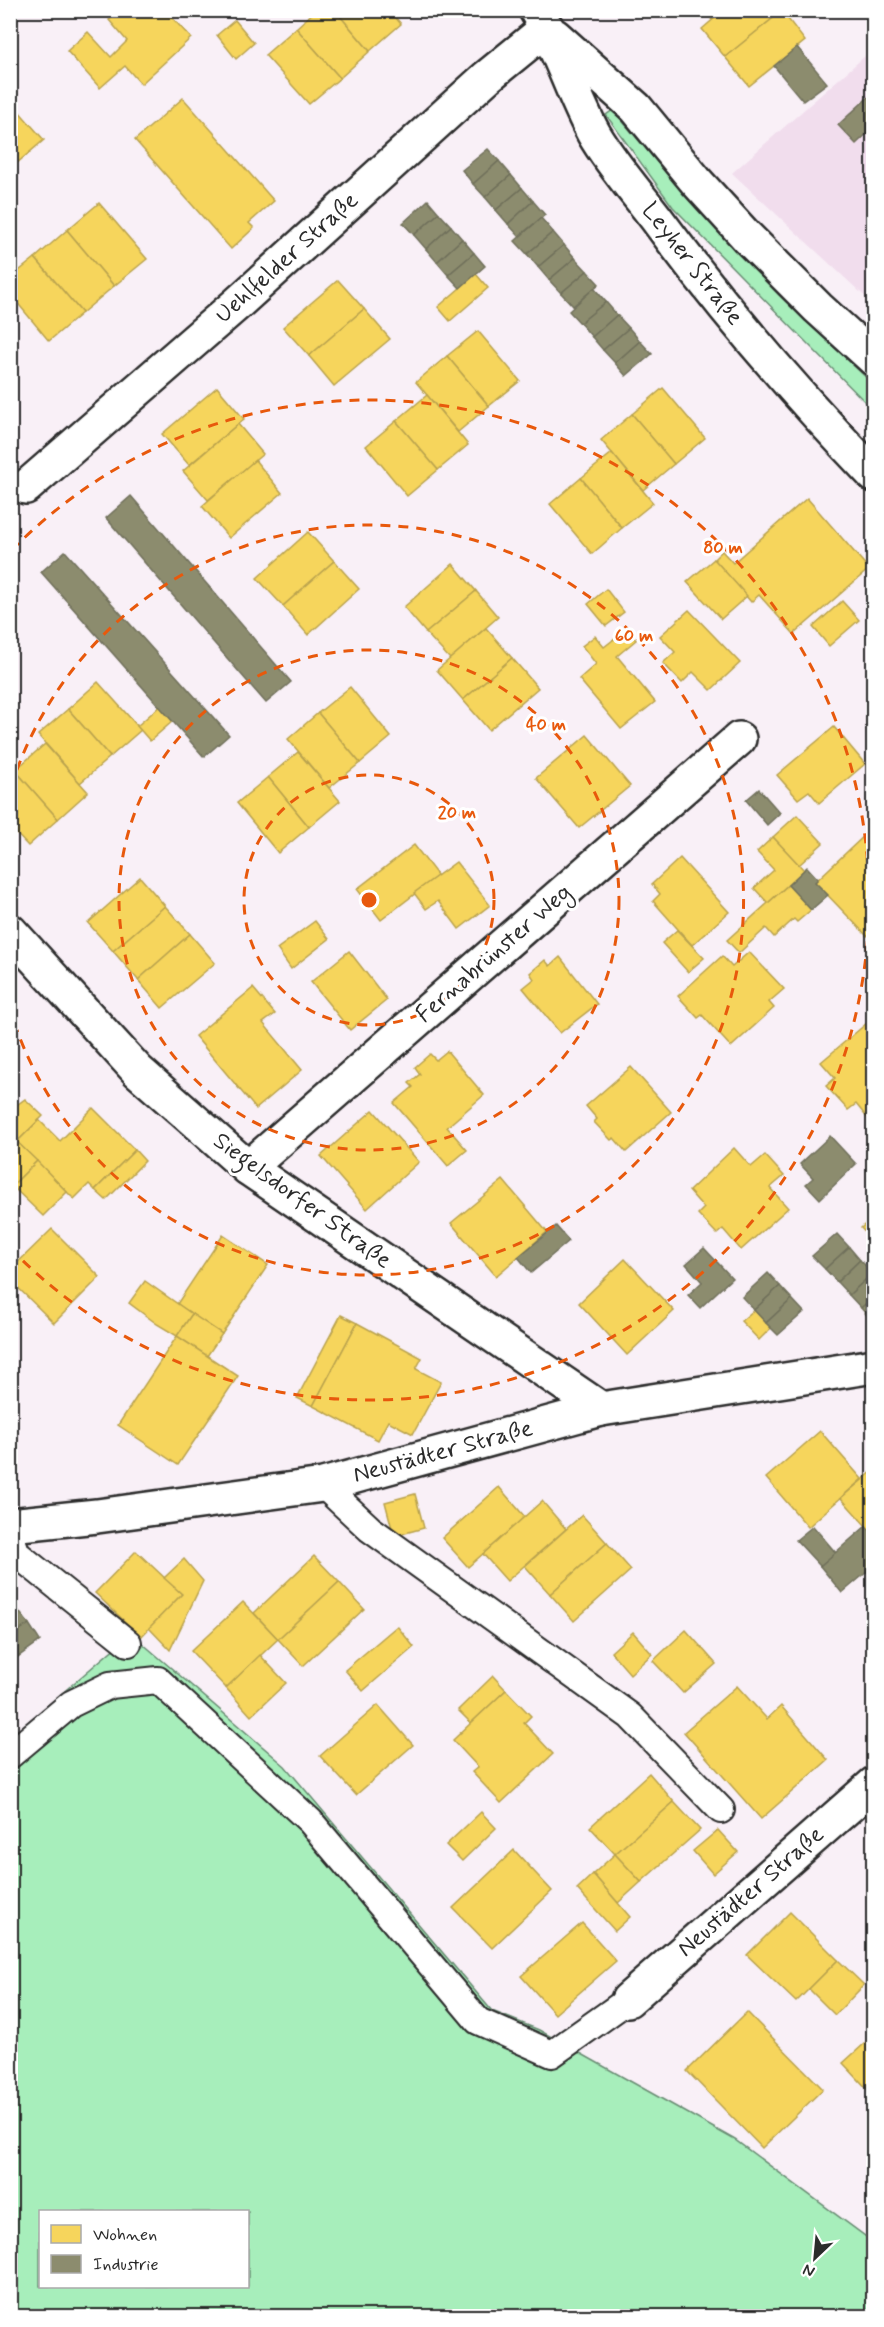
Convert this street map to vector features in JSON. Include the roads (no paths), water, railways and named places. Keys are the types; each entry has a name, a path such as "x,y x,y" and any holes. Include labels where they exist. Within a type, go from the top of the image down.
{"street":[{"path":"542,20 636,108 696,181 747,237 873,359"},
{"name":"Leyher Straße","path":"542,20 594,134 643,202 750,337 873,475"},
{"name":"Uehlfelder Straße","path":"26,487 238,303 487,77 542,20"},
{"name":"Fernabrünster Weg","path":"248,1168 739,739"},
{"name":"Siegelsdorfer Straße","path":"10,931 138,1071 248,1168 601,1409"},
{"name":"Neustädter Straße","path":"10,1525 97,1516 323,1485 601,1409 873,1365"},
{"name":"Neustädter Straße","path":"628,2000 873,1784"}],"lane":[{"path":"323,1485 370,1529 630,1716 721,1810"},
{"path":"10,1535 17,1554 128,1643"},
{"path":"10,1755 71,1704 110,1685 158,1680 310,1821 478,2021 552,2054 628,2000"}]}
